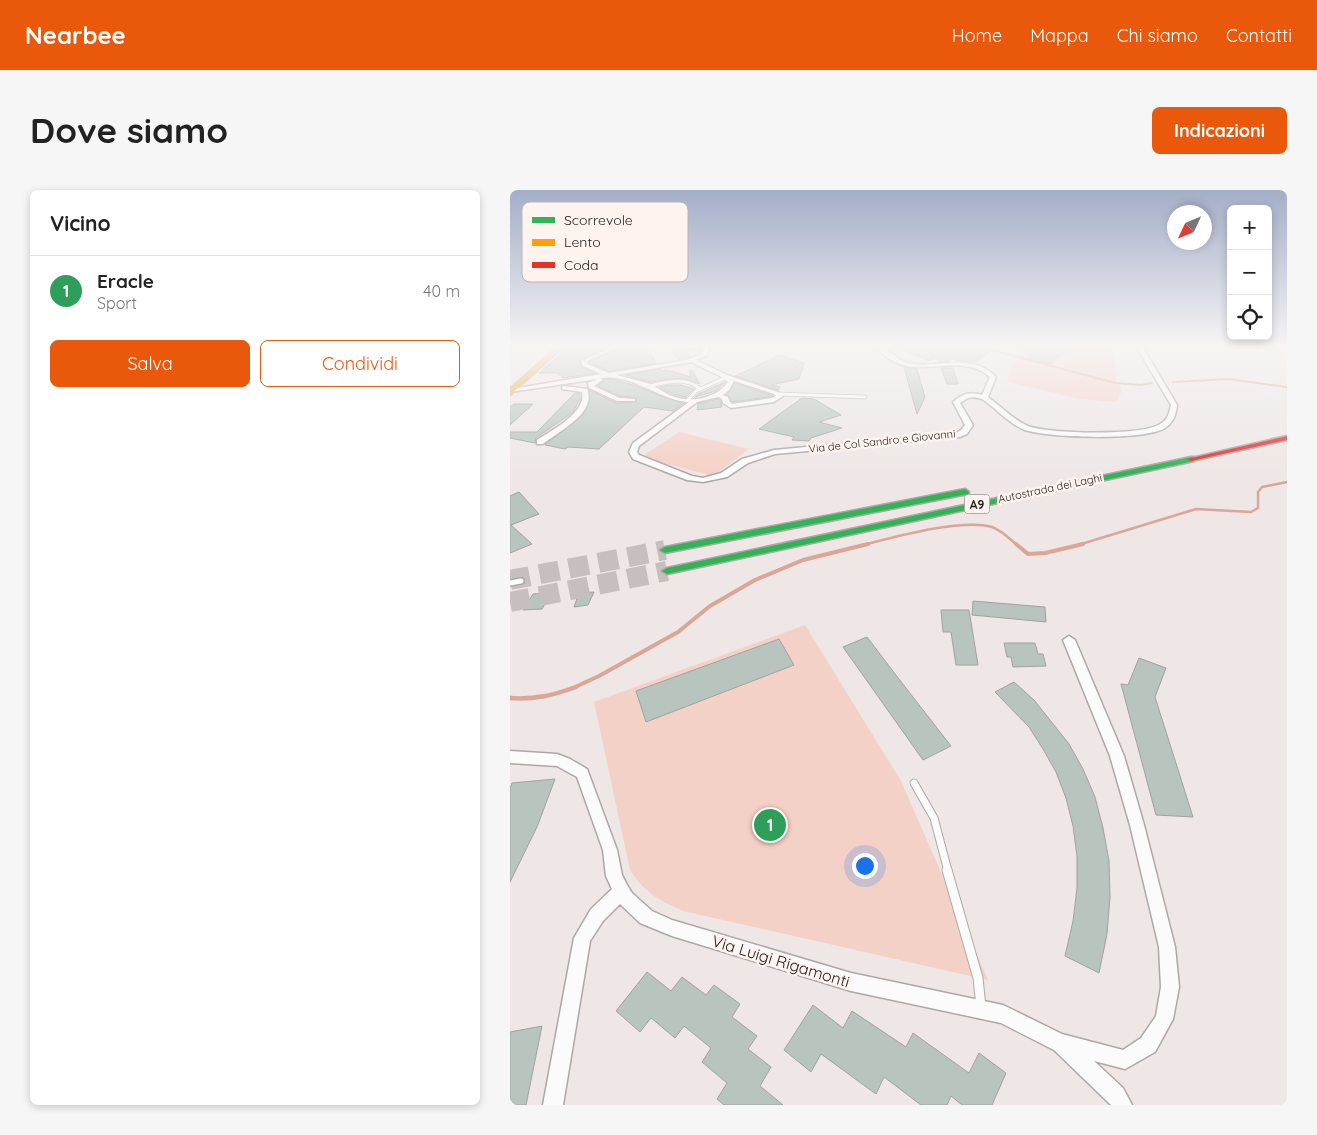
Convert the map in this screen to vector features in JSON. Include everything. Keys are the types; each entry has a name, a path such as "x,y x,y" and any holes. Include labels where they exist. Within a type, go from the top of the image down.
{"main road":[{"name":"Autostrada dei Laghi","path":"1094,468 1287,430"},
{"name":"Autostrada dei Laghi","path":"667,571 1287,438"},
{"name":"Autostrada dei Laghi","path":"665,550 980,490"}],"street":[{"path":"511,392 535,389"},
{"path":"540,442 577,416 582,411 587,398 585,390 556,389"},
{"path":"595,389 619,400 633,400"},
{"path":"655,389 672,398 691,400 719,395 727,389"},
{"path":"719,395 726,398 725,402 731,406 774,400 780,396 761,389"},
{"path":"988,389 984,398 992,401 1014,423 1027,428 1129,436 1160,427 1170,420 1174,413 1174,404 1165,389"},
{"name":"Via de Col Sandro e Giovanni","path":"691,400 636,445 633,452 636,457 690,478 713,479 724,475 744,461 774,452 957,435 964,432 970,425 956,402 966,396 984,398"},
{"path":"1061,1043 1125,1060 1148,1045 1164,1019 1170,987 1167,947 1137,825 1117,756 1069,640"},
{"name":"Via Luigi Rigamonti","path":"510,758 558,759 572,764 582,773 610,850 614,876 626,899 646,917 672,928 851,982 1003,1014 1061,1043 1116,1095 1122,1105"},
{"path":"553,1105 582,938 596,915 621,891"}],"lane":[{"path":"691,400 698,389"},
{"path":"696,391 701,389"},
{"path":"778,394 865,397"},
{"path":"510,583 521,581"},
{"path":"914,782 934,818 978,978 981,1009"}],"shaded area":[{"path":"1036,389 1121,389 1122,391 1116,402 1080,399"},
{"path":"679,432 749,449 713,476 641,457"},
{"path":"805,625 901,781 988,980 683,911 653,895 641,885 630,870 594,702"}],"building":[{"path":"604,389 642,389 684,403 673,411 644,407 599,449 568,447 565,449 545,445 583,415 590,398 589,390 616,403 636,402 635,397 620,396"},
{"path":"663,389 694,389 686,397 673,394"},
{"path":"710,389 718,389 695,397"},
{"path":"731,389 752,389 773,396 733,402 727,394"},
{"path":"910,389 923,389 925,397 917,414"},
{"path":"575,393 580,394 580,399 573,412 536,438 535,443 510,438 510,432 537,432"},
{"path":"802,398 814,399 841,415 819,422 842,428 811,438 809,441 792,440 794,437 759,429"},
{"path":"718,399 722,407 697,410 698,404"},
{"path":"514,404 533,404 510,425 510,407"},
{"path":"519,492 539,514 511,525 532,544 510,553 510,496"},
{"path":"594,592 588,605 574,607 579,593"},
{"path":"551,593 542,609 523,610 533,594"},
{"path":"973,601 1045,607 1046,622 972,615"},
{"path":"941,610 969,610 978,665 956,665 951,632 943,632"},
{"path":"867,637 951,746 923,760 843,647"},
{"path":"779,639 794,665 646,722 636,691"},
{"path":"1004,643 1035,643 1038,654 1043,654 1046,666 1013,667 1011,657 1007,657"},
{"path":"1139,658 1166,668 1155,697 1193,817 1156,815 1121,684 1128,685"},
{"path":"1014,682 1034,700 1069,744 1083,769 1095,797 1109,861 1110,897 1107,934 1099,973 1065,956 1073,921 1077,888 1077,856 1073,826 1066,798 1056,772 1043,749 1029,727 995,692"},
{"path":"555,779 537,827 510,882 510,788 512,783"},
{"path":"647,972 671,991 682,977 706,995 714,985 740,1004 732,1017 757,1036 748,1049 771,1067 760,1086 783,1105 724,1105 717,1099 727,1083 702,1062 711,1048 684,1026 675,1038 651,1018 640,1032 616,1011"},
{"path":"813,1005 843,1028 852,1011 906,1047 913,1033 969,1073 979,1053 1006,1073 992,1105 962,1105 951,1096 947,1105 921,1105 884,1077 876,1094 821,1054 811,1072 784,1050"},
{"path":"542,1026 526,1105 510,1105 510,1032"}],"waterway":[{"path":"1078,545 1196,509 1251,512 1258,508 1258,492 1262,487 1287,482"},
{"path":"863,545 928,530 964,525 995,528 1017,545"},
{"path":"573,688 599,676 678,632 710,606 755,580 803,560 868,544"},
{"path":"1016,544 1028,554 1045,553 1083,544"},
{"path":"510,698 544,696 573,688"}],"tunnel":[{"path":"510,580 665,550"},
{"path":"510,602 667,571"}],"traffic: fast":[{"path":"667,571 1191,459"},
{"path":"665,550 965,492"}],"traffic: slow":[{"path":"510,393 515,389"}],"traffic: jam":[{"path":"1191,459 1287,438"}],"place":[{"name":"Eracle","path":"770,825"}]}
